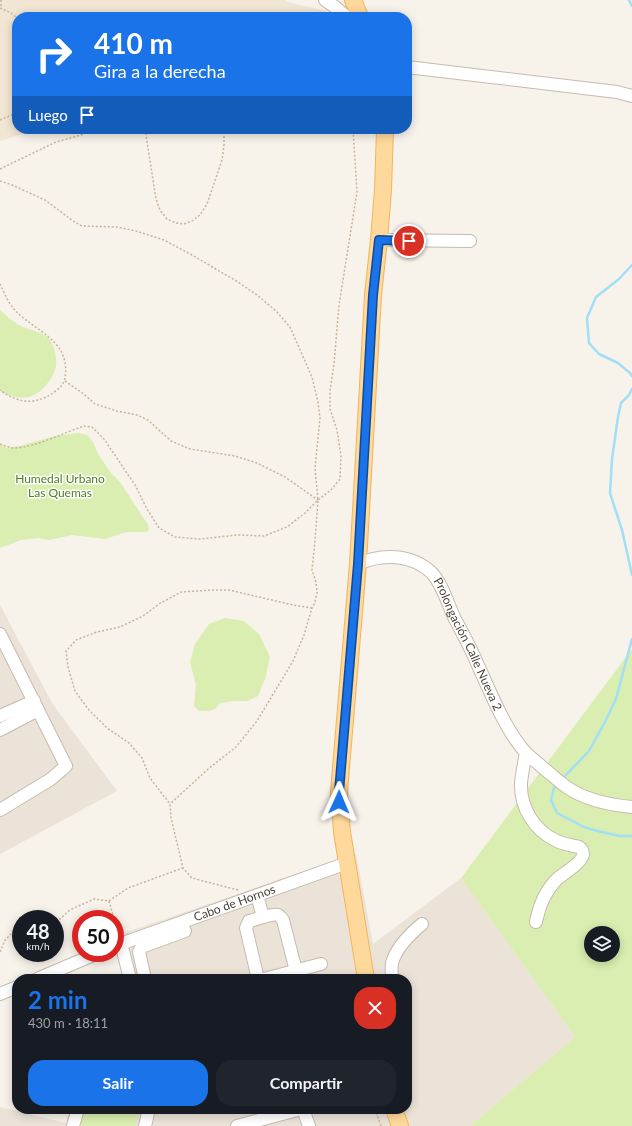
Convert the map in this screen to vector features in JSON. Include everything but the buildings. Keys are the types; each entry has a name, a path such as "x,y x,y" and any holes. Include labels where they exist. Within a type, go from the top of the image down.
{"main road":[{"path":"353,0 358,12"},
{"path":"365,974 342,832 339,792 358,564 373,295 383,190 385,134"},
{"path":"396,1114 400,1126"}],"street":[{"path":"325,0 342,12"},
{"path":"412,67 617,92 632,96"},
{"path":"379,240 470,241"},
{"name":"Prolongación Calle Nueva 2","path":"358,564 372,558 396,557 419,564 432,574 444,592 494,701 512,733 526,753 569,789 603,802 632,806"},
{"path":"0,634 66,766 51,779 0,810"},
{"path":"0,716 36,706"},
{"path":"0,730 36,706"},
{"path":"526,753 521,784 523,800 529,815 537,827 548,836 562,843 580,848 583,852 581,860 557,879 547,892 540,907 536,922"},
{"name":"Cabo de Hornos","path":"124,943 347,863"},
{"path":"257,895 264,917"},
{"path":"257,974 246,928 249,921 276,915 280,916 283,920 296,971"},
{"path":"392,974 392,964 396,954 410,934 422,924"},
{"path":"144,974 139,952 141,948 185,931"},
{"path":"49,974 77,962"},
{"path":"124,962 128,974"},
{"path":"284,974 321,964"},
{"path":"0,994 12,989"},
{"path":"74,1126 77,1114"},
{"path":"145,1126 148,1114"},
{"path":"237,1126 283,1114"},
{"path":"304,1114 309,1126"}],"path":[{"path":"1,0 1,9 12,14"},
{"path":"0,120 12,115"},
{"path":"0,169 56,142 84,134"},
{"path":"146,134 156,198 160,210 167,218 176,223 184,224 192,222 200,215 207,204 222,160 224,134"},
{"path":"0,444 6,447 14,448 26,446 84,426 92,427 104,439 135,485 146,509 159,528 175,537 200,539 237,535 264,536 287,527 305,513 331,490 340,479 341,456 337,430 330,409 330,391 339,305 357,192 353,134"},
{"path":"0,181 12,184 45,200 82,226 116,227 136,231 164,240 238,282 276,311 290,327 312,377 320,418 315,468 318,500 312,570 316,582 317,593 315,602 304,635 293,661 257,721 236,747 207,770 170,804"},
{"path":"0,284 12,307 56,343 63,354 66,363 65,381 58,389 38,400 29,402 21,401 0,390"},
{"path":"65,381 96,404 117,411 137,415 148,420 171,441 190,449 235,456 257,463 285,477 318,500"},
{"path":"257,895 192,878 183,868 171,818 170,804 150,778 142,758 130,743 107,728 89,710 75,691 68,667 66,651 76,640 96,632 120,627 143,616 181,592 229,590 312,608"},
{"path":"64,915 70,910 94,899 109,901 128,888 183,868"},
{"path":"109,901 112,910"},
{"path":"0,952 5,940 12,933"},
{"path":"377,1114 381,1126"}],"shaded area":[{"path":"0,0 285,0 287,2 327,12 12,12 12,134 23,134 0,141"},
{"path":"0,605 52,703 117,791 0,854"},
{"path":"356,854 373,944 461,878 575,1037 470,1126 0,1126 0,1107 12,1110 12,1114 29,1114 66,1123 68,1114 412,1114 412,974 123,974 120,962 124,962 124,933"}],"green space":[{"path":"0,310 19,325 41,333 48,338 55,351 56,366 53,375 38,393 29,397 14,397 0,391"},
{"name":"Humedal Urbano Las Quemas","path":"78,433 87,435 93,442 98,454 111,473 120,482 148,525 149,530 146,532 126,532 105,539 72,535 49,540 38,538 21,540 0,548 0,444 7,448 56,436"},
{"path":"225,618 244,621 259,634 270,657 265,679 258,696 247,701 220,703 215,709 209,711 199,711 194,706 196,685 190,662 195,644 209,624"},
{"path":"632,649 632,1126 470,1126 575,1037 461,878"},
{"path":"83,1114 138,1114 135,1126 79,1126"}],"waterway":[{"path":"629,0 632,6"},
{"path":"632,265 619,279 596,297 587,318 589,343 599,354 618,363 632,376"},
{"path":"632,389 629,395 621,403 618,417 612,459 610,493 622,530 632,575"},
{"path":"562,779 589,751 605,722 616,699 632,639"},
{"path":"557,784 554,788 551,800 557,813 584,827 619,836 632,836"}],"route":[{"path":"339,802 358,564 373,295 379,240 409,241"}]}
